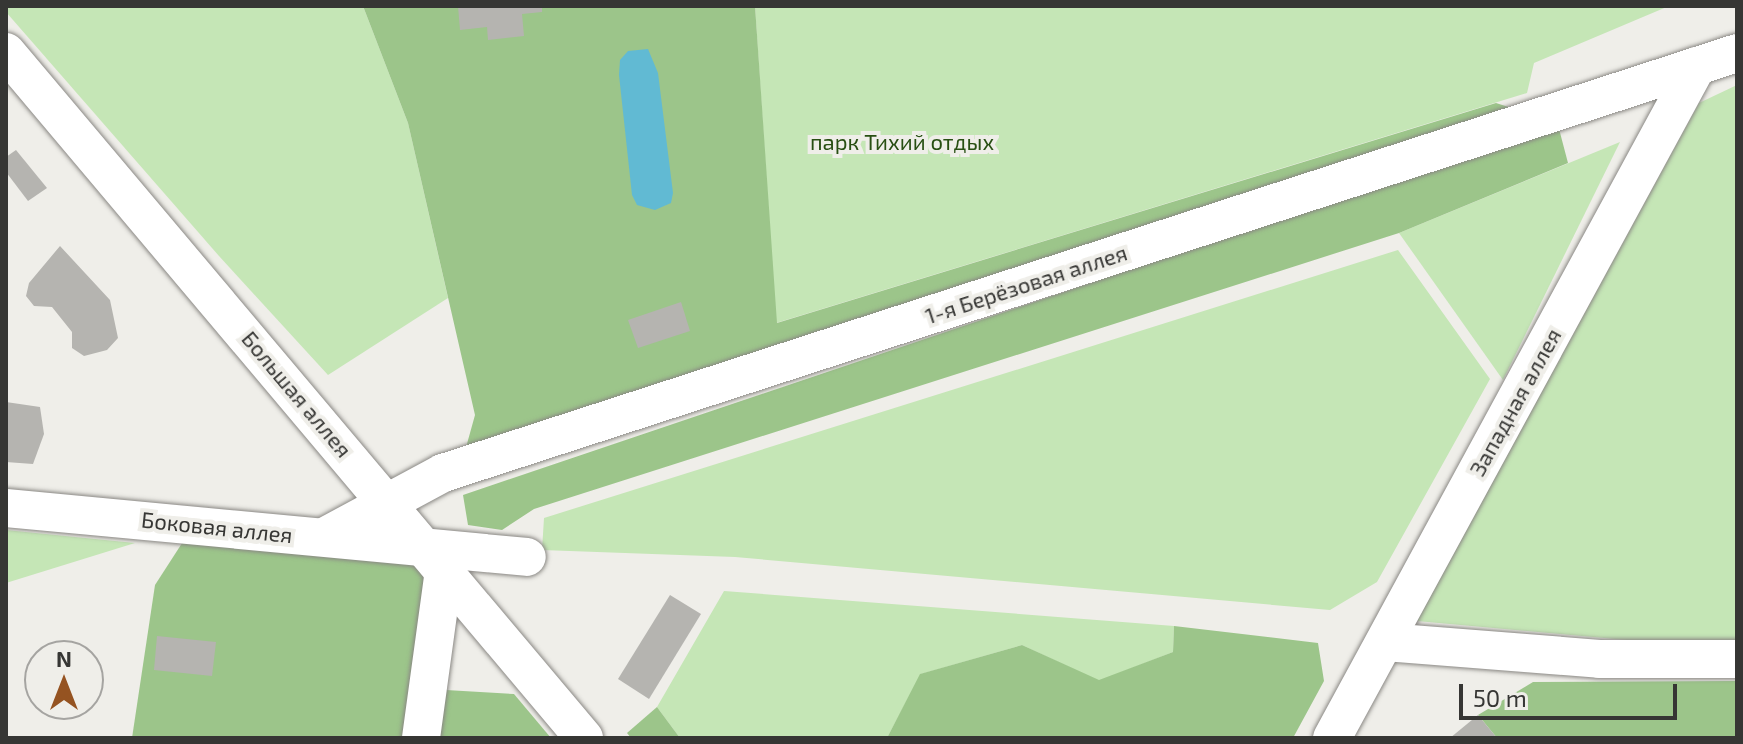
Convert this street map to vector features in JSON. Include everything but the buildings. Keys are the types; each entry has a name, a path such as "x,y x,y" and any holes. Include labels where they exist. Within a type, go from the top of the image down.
{"street":[{"name":"Большая аллея","path":"6,52 386,500 447,556 584,738"},
{"name":"1-я Берёзовая аллея","path":"324,537 386,500 443,473 1737,53"},
{"name":"Западная аллея","path":"1332,738 1697,66"},
{"name":"Боковая аллея","path":"6,508 324,537 447,556 527,557"},
{"path":"421,738 447,556"},
{"path":"1385,642 1599,659 1737,659"}],"green space":[{"path":"6,6 363,6 408,123 448,298 328,375 219,256 6,12"},
{"path":"363,6 755,6 777,323 1496,103 1524,112 465,451 475,415 408,123"},
{"name":"парк Тихий отдых","path":"755,6 1669,6 1534,63 1527,93 776,323"},
{"path":"1737,85 1737,643 1670,644 1417,621 1699,103"},
{"path":"1558,125 1568,163 1399,233 534,509 502,530 468,525 463,495"},
{"path":"1620,142 1503,380 1399,233"},
{"path":"1398,250 1490,379 1377,582 1330,610 735,557 542,550 544,518"},
{"path":"6,530 135,543 6,583"},
{"path":"186,537 418,561 430,578 408,738 132,738 155,585"},
{"path":"724,591 1174,626 1173,652 1099,681 1022,645 921,674 887,738 680,738 657,707"},
{"path":"1174,626 1318,643 1324,681 1293,738 887,738 920,674 1022,645 1099,680 1173,652"},
{"path":"1737,681 1737,738 1497,738 1478,715 1533,682"},
{"path":"446,690 514,694 551,738 439,738"},
{"path":"657,707 680,738 631,738 627,733"}],"water":[{"path":"648,49 658,73 673,193 671,203 655,210 637,205 632,195 619,75 620,60 628,51"}]}
